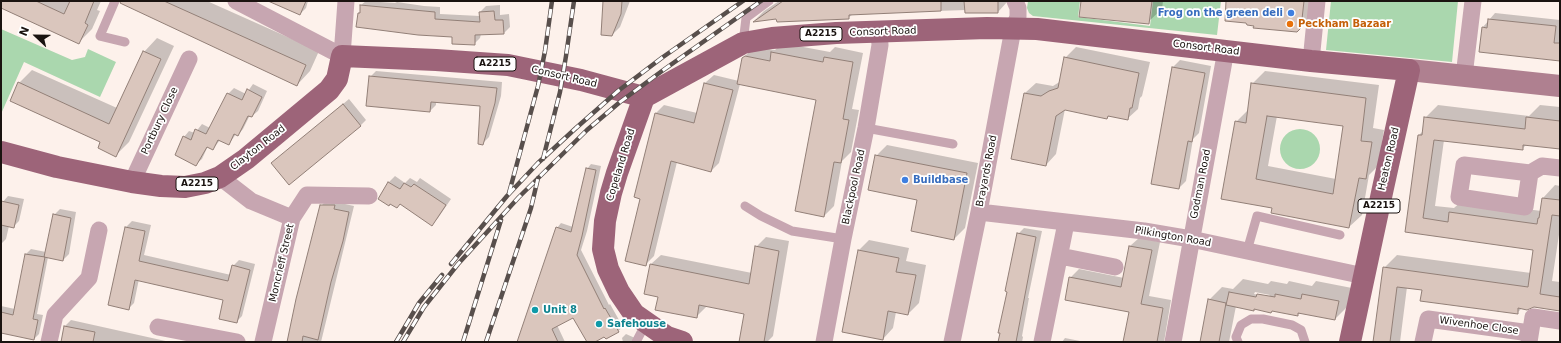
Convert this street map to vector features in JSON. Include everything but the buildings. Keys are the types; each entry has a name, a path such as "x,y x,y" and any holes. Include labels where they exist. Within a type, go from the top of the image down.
{"main road":[{"name":"Consort Road","path":"342,56 508,65 581,80 644,97 743,43 797,36 879,32 1037,29 1311,61 1410,70"},
{"name":"Clayton Road","path":"1,152 71,170 132,182 161,186 185,187 205,183 220,177 246,159 329,90 337,79 342,56"},
{"name":"Heaton Road","path":"1350,342 1410,70"},
{"name":"Copeland Road","path":"644,97 617,173 605,221 603,249 608,269 619,292 634,314 641,333 667,337 682,342"}],"street":[{"name":"Consort Road","path":"236,1 342,56"},
{"path":"342,56 346,1"},
{"name":"Brayards Road","path":"952,342 979,212 1013,29 1018,17 1018,8 1015,1"},
{"path":"1311,61 1317,1"},
{"path":"1464,76 1473,1"},
{"name":"Blackpool Road","path":"824,342 866,128 880,45 879,32"},
{"name":"Godman Road","path":"1173,342 1226,50"},
{"name":"Portbury Close","path":"132,182 189,59"},
{"name":"Consort Road","path":"1410,70 1560,86"},
{"path":"1530,172 1542,166 1560,168"},
{"name":"Moncrieff Street","path":"220,177 251,201 292,218 263,342"},
{"path":"292,218 307,195 369,196"},
{"name":"Pilkington Road","path":"979,212 1066,223 1114,227 1191,239 1364,276"},
{"path":"1042,342 1066,223"},
{"path":"49,342 55,315 89,278 99,230"},
{"path":"1060,256 1115,267"},
{"name":"Wivenhoe Close","path":"1423,342 1428,319 1530,337 1533,317 1560,321"},
{"path":"158,327 237,342"}],"lane":[{"path":"115,1 100,36 125,42"},
{"path":"743,43 746,18 769,1"},
{"path":"866,128 953,144"},
{"path":"745,206 760,216 792,231 843,239"},
{"path":"1246,251 1257,216 1340,235"},
{"path":"1238,342 1236,337 1241,325 1251,319 1263,319 1292,325 1301,330 1307,341"}],"green space":[{"path":"1028,1 1080,1 1078,17 1150,26 1153,1 1221,1 1217,35 1033,16 1029,13 1027,8"},
{"path":"1331,1 1458,1 1452,62 1326,50"},
{"path":"1,29 72,60 85,57 88,49 116,62 100,97 24,62 1,114"},
{"path":"1304,129 1311,132 1317,138 1320,149 1319,157 1311,166 1304,169 1296,169 1289,166 1281,157 1280,145 1283,138 1292,130"}],"railway":[{"path":"509,193 538,86 545,51 552,1"},
{"path":"543,159 560,92 574,1"},
{"path":"451,264 507,196 538,163 576,128 618,91 663,57 743,1"},
{"path":"403,342 424,307 458,264 519,197 587,130 620,102 761,1"},
{"path":"486,342 531,208 538,178"},
{"path":"463,342 501,220"},
{"path":"396,342 419,303 442,275"}],"place":[{"name":"Frog on the green deli","path":"1291,13"},
{"name":"Peckham Bazaar","path":"1290,24"},
{"name":"Buildbase","path":"905,180"},
{"name":"Unit 8","path":"535,310"},
{"name":"Safehouse","path":"599,324"}]}
